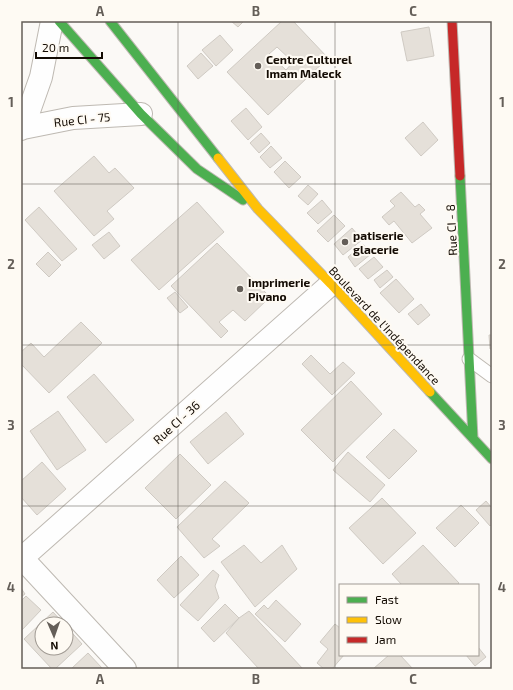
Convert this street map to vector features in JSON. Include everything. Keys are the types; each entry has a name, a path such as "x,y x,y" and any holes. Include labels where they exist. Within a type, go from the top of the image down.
{"main road":[{"name":"Boulevard de l'Indépendance","path":"59,21 141,114 197,169 258,209"},
{"name":"Rue CI - 8","path":"452,21 473,438"},
{"name":"Boulevard de l'Indépendance","path":"113,22 258,209 331,284 492,459"}],"street":[{"name":"Rue CI - 75","path":"22,128 41,77 52,21"},
{"name":"Rue CI - 75","path":"22,128 73,118 141,114"},
{"name":"Rue CI - 36","path":"21,558 331,284"},
{"path":"21,558 125,669"}],"lane":[{"path":"469,359 492,376"}],"building":[{"path":"231,21 244,21 238,27"},
{"name":"Centre Culturel Imam Maleck","path":"282,21 293,21 328,58 268,115 227,72","holes":["277,47 293,62 286,70 269,54"]},
{"path":"429,27 434,56 407,61 401,32"},
{"path":"220,35 233,50 216,66 202,50"},
{"path":"201,53 213,66 198,79 187,66"},
{"path":"246,108 262,127 248,140 231,121"},
{"path":"423,122 438,140 421,156 405,138"},
{"path":"261,133 270,143 259,153 250,143"},
{"path":"271,146 282,158 270,168 260,157"},
{"path":"94,156 109,173 115,168 134,188 107,211 114,219 94,236 54,191"},
{"path":"285,161 301,177 289,188 274,172"},
{"path":"308,185 318,194 308,205 298,196"},
{"path":"401,192 415,207 419,204 425,210 420,214 432,228 412,243 394,221 389,225 382,217 395,206 390,201"},
{"path":"322,200 332,212 318,224 307,213"},
{"path":"197,202 224,232 159,290 131,260"},
{"path":"39,207 77,249 62,261 25,220"},
{"path":"334,215 345,226 328,242 317,231"},
{"path":"352,228 362,240 343,255 334,244"},
{"path":"109,232 120,246 104,259 92,245"},
{"path":"217,243 270,297 245,321 233,310 219,322 228,331 221,338 171,286"},
{"path":"363,244 371,254 355,267 348,257"},
{"path":"48,252 61,265 49,277 36,264"},
{"path":"374,257 383,267 368,279 359,269"},
{"path":"387,270 393,277 380,288 374,280"},
{"path":"396,279 414,299 399,313 380,293"},
{"path":"175,292 188,307 180,313 167,298"},
{"path":"421,304 430,315 418,325 408,314"},
{"path":"81,322 102,343 49,393 21,364 21,352 31,343 44,357"},
{"path":"489,335 492,335 492,349 490,349"},
{"path":"311,355 330,374 343,362 355,373 332,395 302,364"},
{"path":"94,374 134,420 106,443 67,397"},
{"path":"351,381 382,414 333,462 301,430"},
{"path":"58,411 86,450 57,470 30,431"},
{"path":"226,412 244,434 208,464 190,442"},
{"path":"394,429 417,451 389,479 366,457"},
{"path":"348,452 385,485 370,502 333,470"},
{"path":"180,454 211,485 176,519 145,488"},
{"path":"42,462 66,489 37,515 21,497 21,481"},
{"path":"225,481 249,503 212,539 220,546 204,558 177,527"},
{"path":"382,498 416,533 383,564 349,528"},
{"path":"486,501 492,508 492,524 490,526 476,510"},
{"path":"461,505 479,523 455,547 436,528"},
{"path":"244,545 261,563 282,545 297,569 255,607 221,562"},
{"path":"423,545 459,583 401,584 392,574"},
{"path":"181,556 199,575 174,598 157,580"},
{"path":"213,570 219,575 215,586 219,598 198,621 180,605"},
{"path":"21,588 25,594 21,597"},
{"path":"26,596 41,610 21,631 21,601"},
{"path":"276,600 301,624 285,642 255,614 264,605 268,609"},
{"path":"225,604 239,618 214,642 201,628"},
{"path":"249,611 303,669 259,669 226,633 239,618"},
{"path":"53,612 57,616 49,616"},
{"path":"335,624 339,627 339,656 343,656 332,669 324,669 317,663 328,649 320,642"},
{"path":"34,630 34,650 24,639"},
{"path":"74,635 82,644 74,651"},
{"path":"479,648 486,657 475,666 467,656 479,656"},
{"path":"88,653 102,668 71,669"},
{"path":"40,656 69,656 55,669 52,669"},
{"path":"388,656 401,656 413,669 373,669"}],"traffic: fast":[{"path":"59,21 141,114 197,169 243,200"},
{"path":"110,21 218,158"},
{"path":"460,176 473,438"},
{"path":"430,392 492,459"}],"traffic: slow":[{"path":"218,158 258,209 331,284 430,392"}],"traffic: jam":[{"path":"452,21 460,176"}],"place":[{"name":"Centre Culturel Imam Maleck","path":"258,66"},
{"name":"patiserie glacerie","path":"345,242"},
{"name":"Imprimerie Pivano","path":"240,289"}]}
